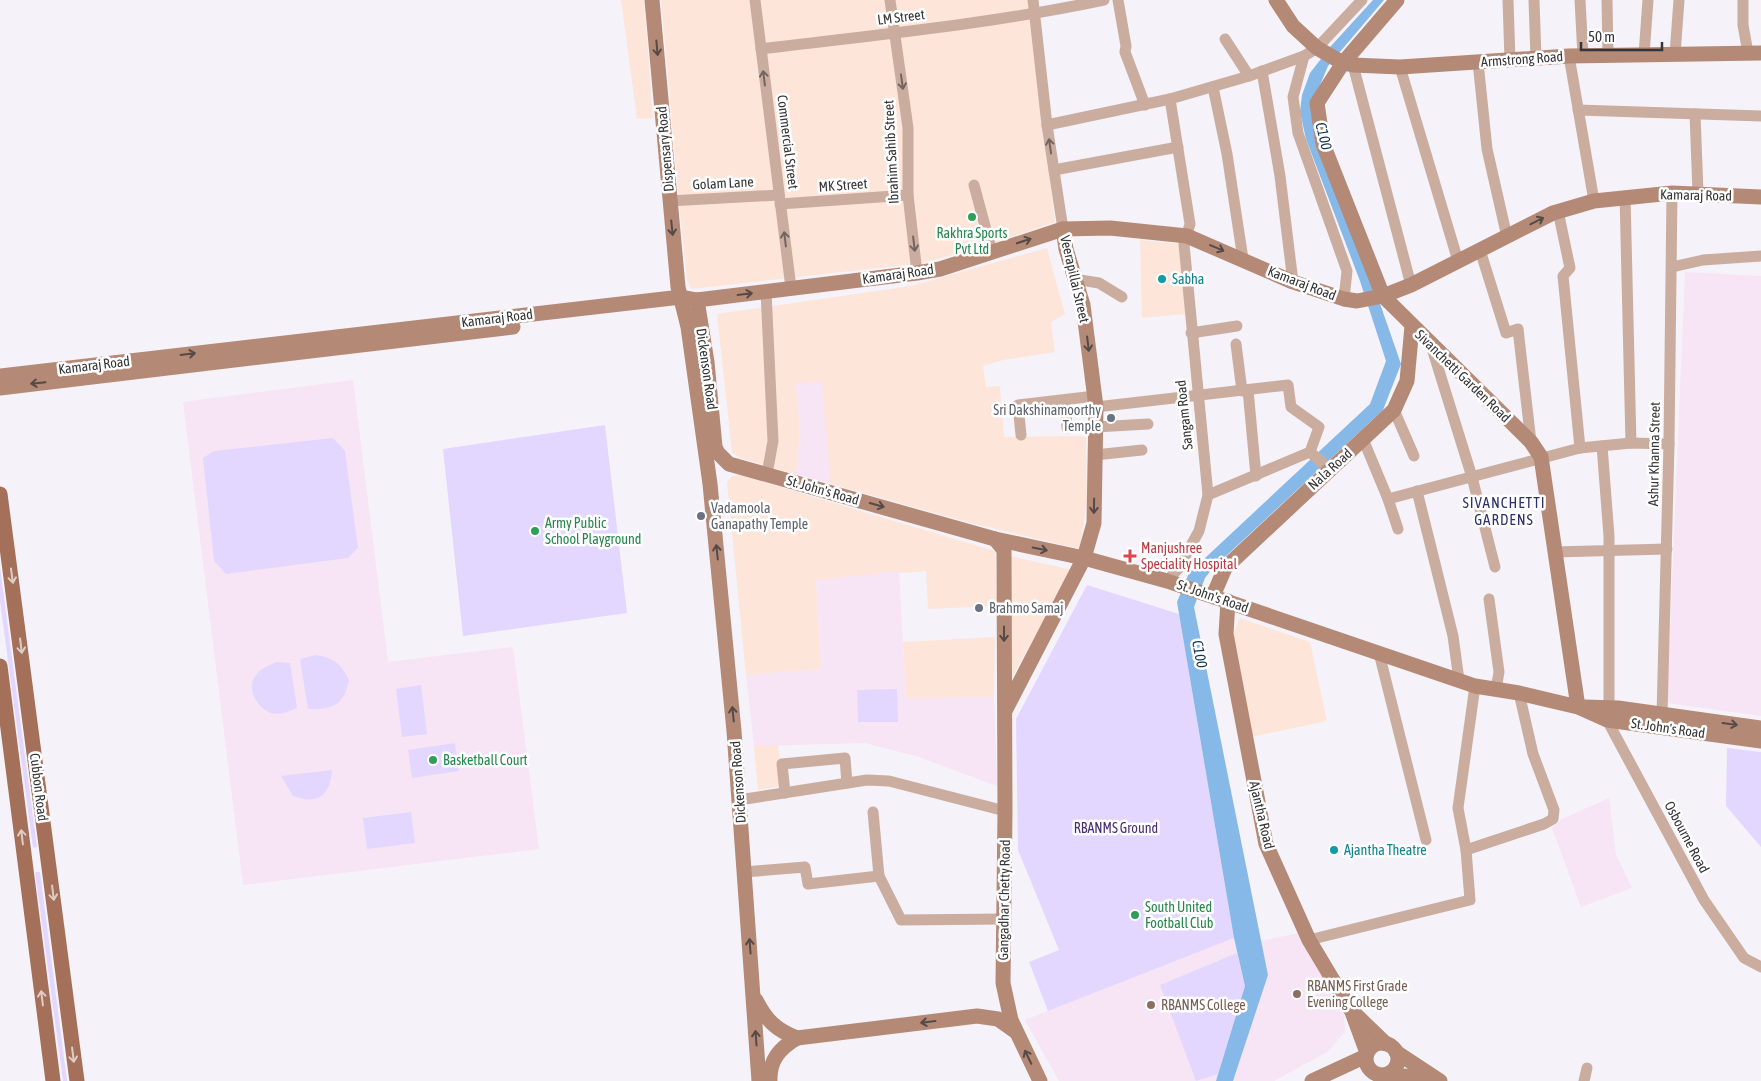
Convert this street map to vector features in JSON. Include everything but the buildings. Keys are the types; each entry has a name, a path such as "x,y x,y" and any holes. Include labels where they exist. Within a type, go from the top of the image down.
{"main road":[{"name":"Cubbon Road","path":"0,494 77,1081"},
{"name":"Cubbon Road","path":"0,666 53,1081"},
{"path":"25,863 48,861"},
{"path":"37,960 61,956"}],"street":[{"name":"Dispensary Road","path":"652,0 678,287 687,301"},
{"name":"Commercial Street","path":"755,0 791,288"},
{"name":"Ibrahim Sahib Street","path":"890,0 908,128 908,195 917,273"},
{"name":"Veerapillai Street","path":"1033,0 1047,125 1066,249 1083,305 1095,402 1094,523 1084,558"},
{"name":"LM Street","path":"761,49 895,34 1034,15 1104,0"},
{"path":"1118,0 1126,46 1124,52 1145,105"},
{"path":"1276,0 1293,26 1330,57 1411,285"},
{"name":"Sivanchetti Garden Road","path":"1397,0 1330,57 1318,103 1323,144 1383,296 1531,442 1541,457 1578,706"},
{"path":"1508,0 1510,60"},
{"path":"1534,0 1536,58"},
{"path":"1580,0 1576,56 1578,110 1594,201"},
{"path":"1607,0 1608,56"},
{"path":"1644,55 1648,0"},
{"path":"1676,54 1680,0"},
{"path":"1743,0 1743,25 1755,53"},
{"path":"1344,299 1347,271 1298,133 1293,97 1330,57 1360,1"},
{"path":"1225,40 1249,76"},
{"name":"Armstrong Road","path":"1330,57 1400,67 1576,56 1755,53"},
{"path":"1047,125 1170,99 1213,88 1262,71 1330,57"},
{"path":"1478,62 1487,149 1507,236"},
{"path":"1400,67 1458,261"},
{"path":"1262,71 1280,176 1293,282"},
{"path":"1213,88 1227,154 1242,259"},
{"name":"Sangam Road","path":"1170,99 1190,224 1184,244 1191,333 1208,495 1199,531 1178,569 1174,584"},
{"path":"1578,110 1761,116"},
{"path":"1695,114 1698,193"},
{"path":"1054,170 1178,147"},
{"path":"974,185 992,252"},
{"name":"Kamaraj Road","path":"0,388 161,363 917,273 940,269 1063,229 1110,228 1187,236 1293,282 1344,299 1357,301 1383,296 1411,285 1558,211 1594,201 1625,196 1672,193 1761,198"},
{"name":"Ashur Khanna Street","path":"1662,715 1670,444 1672,193"},
{"name":"MK Street","path":"780,200 908,195"},
{"path":"1625,196 1631,443"},
{"name":"Golam Lane","path":"670,201 780,200"},
{"path":"1558,211 1570,268 1563,276 1580,448"},
{"path":"1480,250 1506,332 1518,330 1531,442"},
{"path":"1672,267 1702,260 1761,256"},
{"path":"1074,279 1099,283 1122,296"},
{"path":"766,291 773,441 767,474"},
{"name":"Dickenson Road","path":"687,301 707,362 715,447 729,464"},
{"name":"Dickenson Road","path":"687,301 710,484 739,800 759,1081"},
{"path":"1191,333 1236,326"},
{"name":"Nala Road","path":"1215,597 1225,568 1394,410 1406,381 1412,326"},
{"path":"1431,343 1472,477 1495,567"},
{"path":"1236,344 1245,390 1256,476"},
{"name":"Kamaraj Road","path":"0,376 161,363"},
{"path":"1021,434 1018,405 1065,400 1095,402 1198,396 1288,386 1291,407 1318,427 1312,453"},
{"path":"1065,400 1067,428"},
{"path":"1394,410 1414,456"},
{"path":"1096,427 1148,424"},
{"path":"1363,440 1388,499 1398,529"},
{"path":"1388,499 1580,448 1631,443 1670,444"},
{"path":"1602,446 1610,550 1608,711"},
{"path":"1095,455 1142,450"},
{"path":"1312,453 1325,465"},
{"path":"1208,495 1312,453"},
{"path":"710,484 716,470 729,464"},
{"name":"St. John's Road","path":"729,464 995,539 1084,558 1174,584 1475,686 1761,741"},
{"path":"1417,491 1452,636 1459,680"},
{"name":"Gangadhar Chetty Road","path":"995,539 1004,550 1006,811 1003,983 1007,1007 1016,1032 1040,1081"},
{"path":"1554,552 1667,549"},
{"name":"Gangadhar Chetty Road","path":"1004,712 1084,558"},
{"name":"Ajantha Road","path":"1215,597 1226,634 1266,844 1309,940 1352,1012"},
{"path":"1489,599 1499,672 1496,689"},
{"path":"1379,653 1426,840"},
{"path":"1309,940 1470,900 1466,850 1458,808 1475,686"},
{"path":"1466,850 1544,824 1553,819 1554,810 1533,754 1519,693"},
{"name":"St. John's Road","path":"1608,711 1662,715 1761,728"},
{"name":"Osbourne Road","path":"1608,711 1704,900 1744,958 1761,966"},
{"path":"785,793 782,764 845,758 847,783"},
{"path":"739,800 867,780 889,781 1006,811"},
{"path":"873,812 880,876 901,920 1003,919"},
{"path":"744,872 805,866 808,884 880,876"},
{"path":"977,1016 995,1002 1003,983"},
{"path":"753,994 763,1013 775,1027 797,1038"},
{"path":"1352,1012 1391,1048 1438,1080"},
{"path":"1352,1012 1367,1055 1368,1066 1382,1075"},
{"path":"770,1081 772,1063 780,1050 797,1038 977,1016 998,1019 1016,1032"},
{"path":"1312,1081 1367,1055 1373,1046 1391,1048"},
{"path":"1382,1075 1397,1066 1391,1048"},
{"path":"1584,1081 1587,1068"},
{"path":"1336,1070 1438,1080"}],"shaded area":[{"path":"621,0 644,0 653,118 637,119"},
{"path":"661,0 1028,0 1055,222 986,246 923,263 691,289 687,280"},
{"name":"Sabha","path":"1140,240 1181,244 1186,314 1142,318"},
{"path":"1047,248 1065,314 1051,322 1055,352 1003,360 983,366 986,387 1000,386 1004,437 1086,436 1087,500 1080,549 967,522 828,483 830,475 796,383 800,431 796,474 740,458 732,452 717,314 911,286"},
{"path":"1685,272 1761,276 1761,716 1667,703"},
{"path":"353,380 388,662 513,647 539,849 243,885 183,402"},
{"path":"822,381 830,475 828,483 796,474 800,431 796,383"},
{"path":"740,475 995,551 997,606 928,609 926,571 816,580 821,669 746,675 727,483 732,476"},
{"path":"1011,556 1072,570 1010,681"},
{"path":"899,571 906,698 994,697 997,786 919,757 865,743 754,746 746,675 821,669 816,580"},
{"path":"1240,618 1310,642 1327,721 1251,737 1232,635"},
{"path":"995,637 994,697 906,698 903,642"},
{"path":"778,744 783,786 758,790 754,746"},
{"path":"1609,798 1616,855 1632,888 1581,907 1552,828 1562,819"},
{"name":"RBANMS First Grade Evening College","path":"1299,933 1344,1014 1345,1032 1327,1052 1274,1081 1233,1081 1268,975 1261,941"},
{"name":"RBANMS College","path":"1234,938 1245,986 1216,1081 1059,1081 1025,1020"}],"green space":[{"name":"Army Public School Playground","path":"605,425 627,613 463,636 443,449"},
{"path":"333,438 345,451 358,548 348,558 226,574 214,561 203,458 214,451"},
{"path":"0,567 37,847 33,848 0,601"},
{"name":"RBANMS Ground","path":"1087,585 1179,614 1234,938 1048,1011 1029,962 1059,950 1018,850 1016,719"},
{"path":"315,655 336,662 349,680 344,695 336,704 331,707 308,709 300,659"},
{"path":"276,662 290,663 297,708 278,714 271,713 262,708 255,698 252,688 252,683 258,672"},
{"name":"Basketball Court","path":"421,685 427,734 402,737 396,689"},
{"path":"897,689 898,722 858,722 857,690"},
{"name":"Basketball Court","path":"455,743 459,771 412,778 408,750"},
{"path":"1727,748 1761,752 1761,847 1726,806"},
{"path":"332,770 329,786 316,799 302,799 293,796 281,776"},
{"path":"411,812 415,843 367,849 363,818"},
{"path":"35,872 40,872 67,1081 63,1081"},
{"path":"1237,953 1245,986 1218,1074 1196,1081 1160,985"}],"water":[{"name":"C100","path":"1373,0 1384,0 1328,66 1318,90 1313,111 1401,364 1383,410 1212,569 1205,578 1194,607 1268,975 1233,1081 1216,1081 1245,986 1234,938 1177,602 1189,573 1370,404 1386,361 1360,281 1306,139 1300,112 1302,95 1310,73 1331,46"}],"place":[{"name":"Rakhra Sports Pvt Ltd","path":"972,217"},
{"name":"Sabha","path":"1162,279"},
{"name":"Sri Dakshinamoorthy Temple","path":"1111,418"},
{"name":"Vadamoola Ganapathy Temple","path":"701,516"},
{"name":"Army Public School Playground","path":"535,531"},
{"name":"Manjushree Speciality Hospital","path":"1130,556"},
{"name":"Brahmo Samaj","path":"979,608"},
{"name":"Basketball Court","path":"433,760"},
{"name":"Ajantha Theatre","path":"1334,850"},
{"name":"South United Football Club","path":"1135,915"},
{"name":"RBANMS First Grade Evening College","path":"1297,994"},
{"name":"RBANMS College","path":"1151,1005"}],"district":[{"name":"SIVANCHETTI GARDENS","path":"1504,510"}]}
